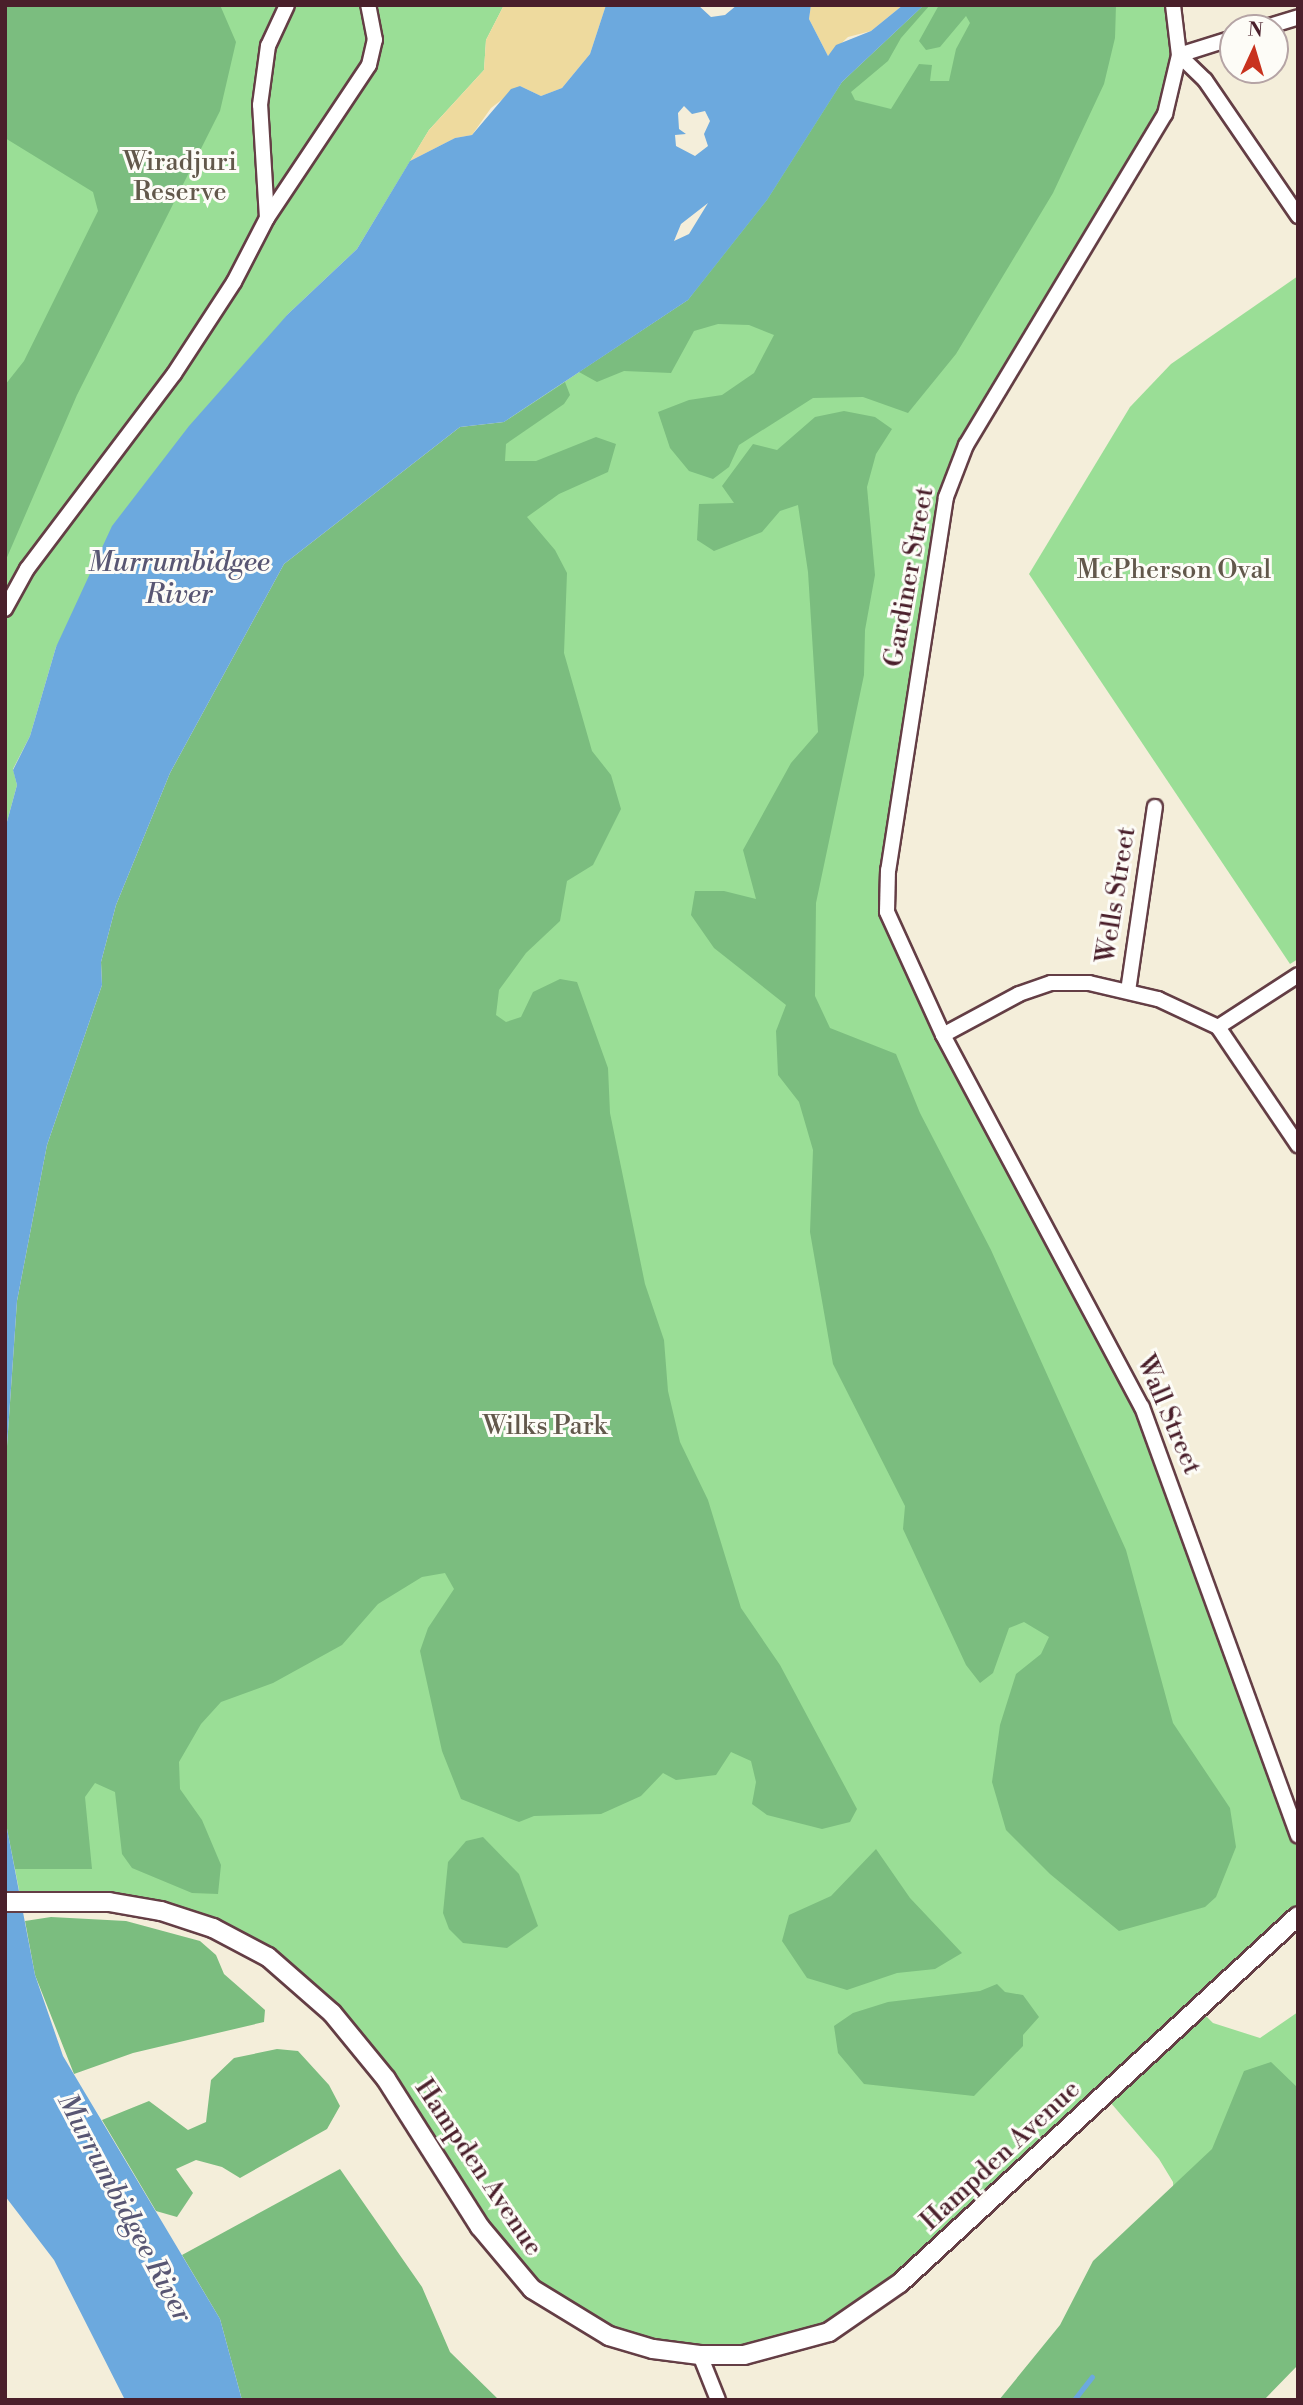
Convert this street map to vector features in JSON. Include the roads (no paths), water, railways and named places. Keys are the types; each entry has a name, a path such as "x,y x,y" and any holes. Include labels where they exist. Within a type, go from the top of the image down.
{"main road":[{"name":"Hampden Avenue","path":"5,1902 109,1902 161,1911 213,1928 268,1957 332,2013 386,2079 480,2227 532,2289 609,2336 653,2349 700,2355 754,2353 829,2332 909,2275 1298,1916"}],"street":[{"path":"267,218 260,105 268,46 287,5"},
{"path":"5,609 27,569 174,374 234,282 267,218 369,65 375,40 368,5"},
{"name":"Gardiner Street","path":"943,1035 893,932 886,891 946,497 971,437 1152,140 1175,84 1179,55 1173,5"},
{"path":"1219,42 1179,55 1205,80 1298,216"},
{"name":"Wells Street","path":"1128,991 1155,807"},
{"path":"1218,1027 1298,975"},
{"path":"943,1035 1034,987 1069,982 1128,991 1158,999 1218,1027 1298,1145"},
{"name":"Wall Street","path":"943,1035 1142,1407 1298,1836"},
{"path":"700,2355 718,2400"}],"water":[{"path":"606,5 698,5 711,17 725,15 737,5 811,5 809,19 828,56 836,45 871,31 903,5 924,5 842,82 767,200 688,300 504,422 460,427 284,564 170,773 116,905 101,962 102,985 47,1145 17,1301 5,1475 5,829 17,785 13,770 30,736 56,647 112,526 189,426 288,314 357,249 410,161 455,138 472,135 511,89 520,86 541,96 562,88 590,54","holes":["684,106 692,114 705,111 710,121 704,134 708,146 695,156 676,146 675,135 686,134 679,129 678,113","708,203 689,234 674,241 681,224"]},
{"name":"Murrumbidgee River","path":"5,1818 35,1975 63,2056 220,2319 242,2400 125,2400 54,2260 5,2196"}],"waterway":[{"path":"1074,2400 1092,2377"}],"park label":[{"name":"Wiradjuri Reserve","path":"180,178"},
{"name":"McPherson Oval","path":"1174,571"},
{"name":"Wilks Park","path":"545,1427"}]}
